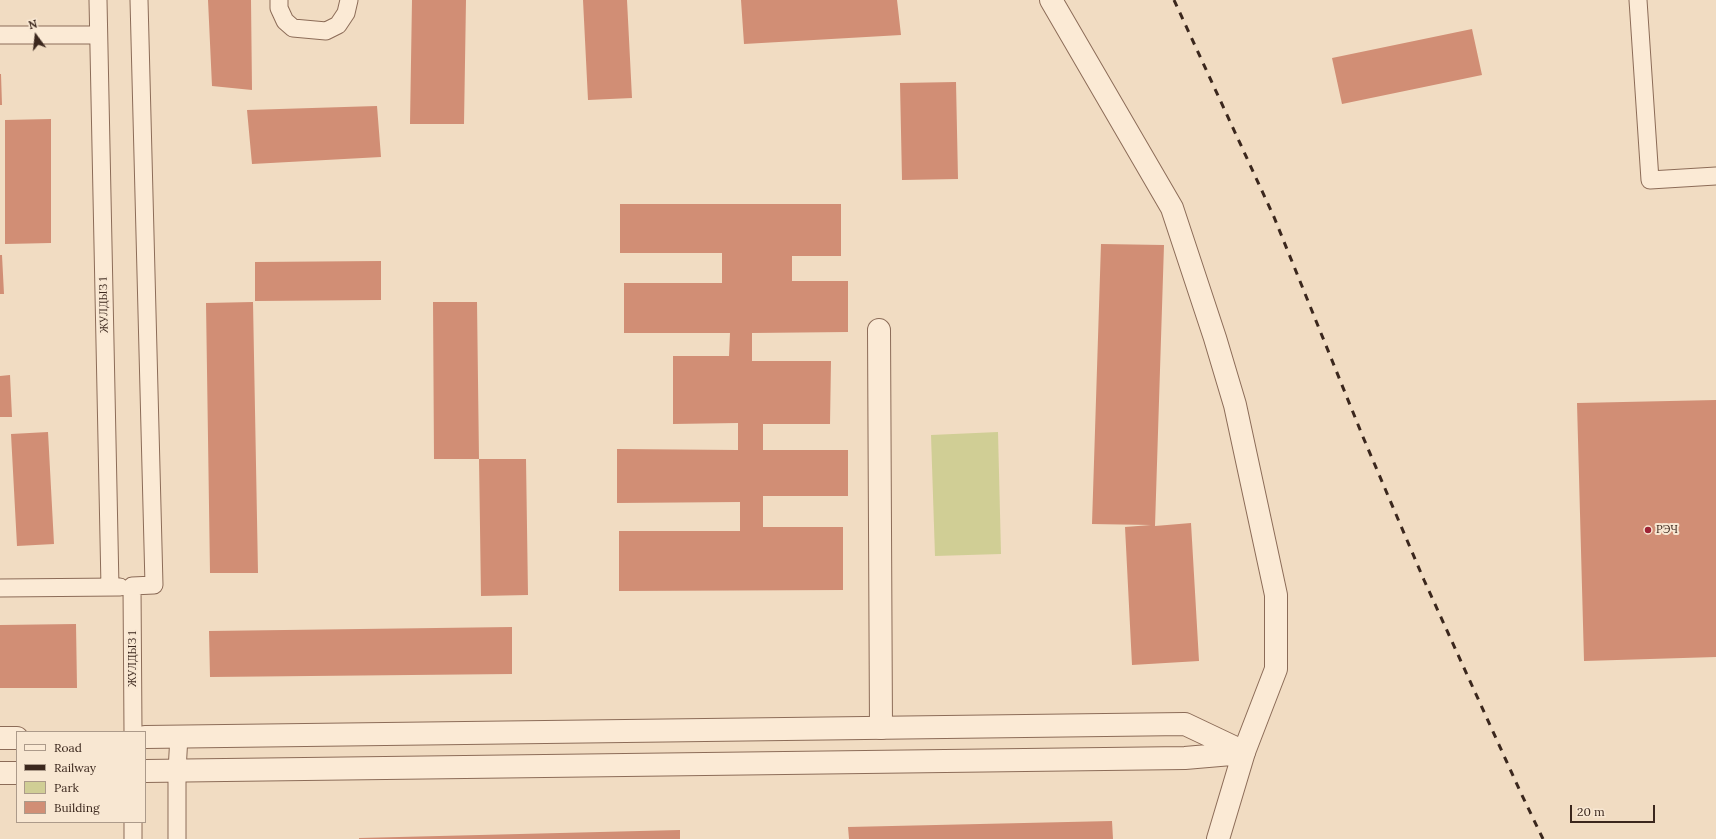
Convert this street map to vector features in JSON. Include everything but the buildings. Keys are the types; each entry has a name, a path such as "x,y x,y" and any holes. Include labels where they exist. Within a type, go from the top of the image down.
{"street":[{"path":"1052,0 1172,208 1216,338 1235,405 1276,595 1276,669 1244,752 1218,839"},
{"path":"879,330 881,728"},
{"path":"146,737 1185,724 1244,752"},
{"path":"0,738 16,738"},
{"path":"146,771 1185,758 1244,752"},
{"path":"0,773 16,772"}],"lane":[{"name":"ЖУЛДЫЗ 1","path":"98,0 110,587"},
{"path":"0,588 154,585 139,0"},
{"path":"279,0 279,8 285,21 293,28 326,31 338,25 346,13 349,0"},
{"path":"1638,0 1650,180 1716,176"},
{"path":"0,35 98,35"},
{"name":"ЖУЛДЫЗ 1","path":"132,586 133,731"},
{"path":"177,839 177,770 179,736"},
{"path":"133,823 133,839"}],"green space":[{"path":"998,432 1001,554 935,556 931,435"}],"railway":[{"path":"1174,0 1274,217 1363,437 1424,580 1543,839"}],"place":[{"name":"РЭЧ","path":"1648,530"}]}
